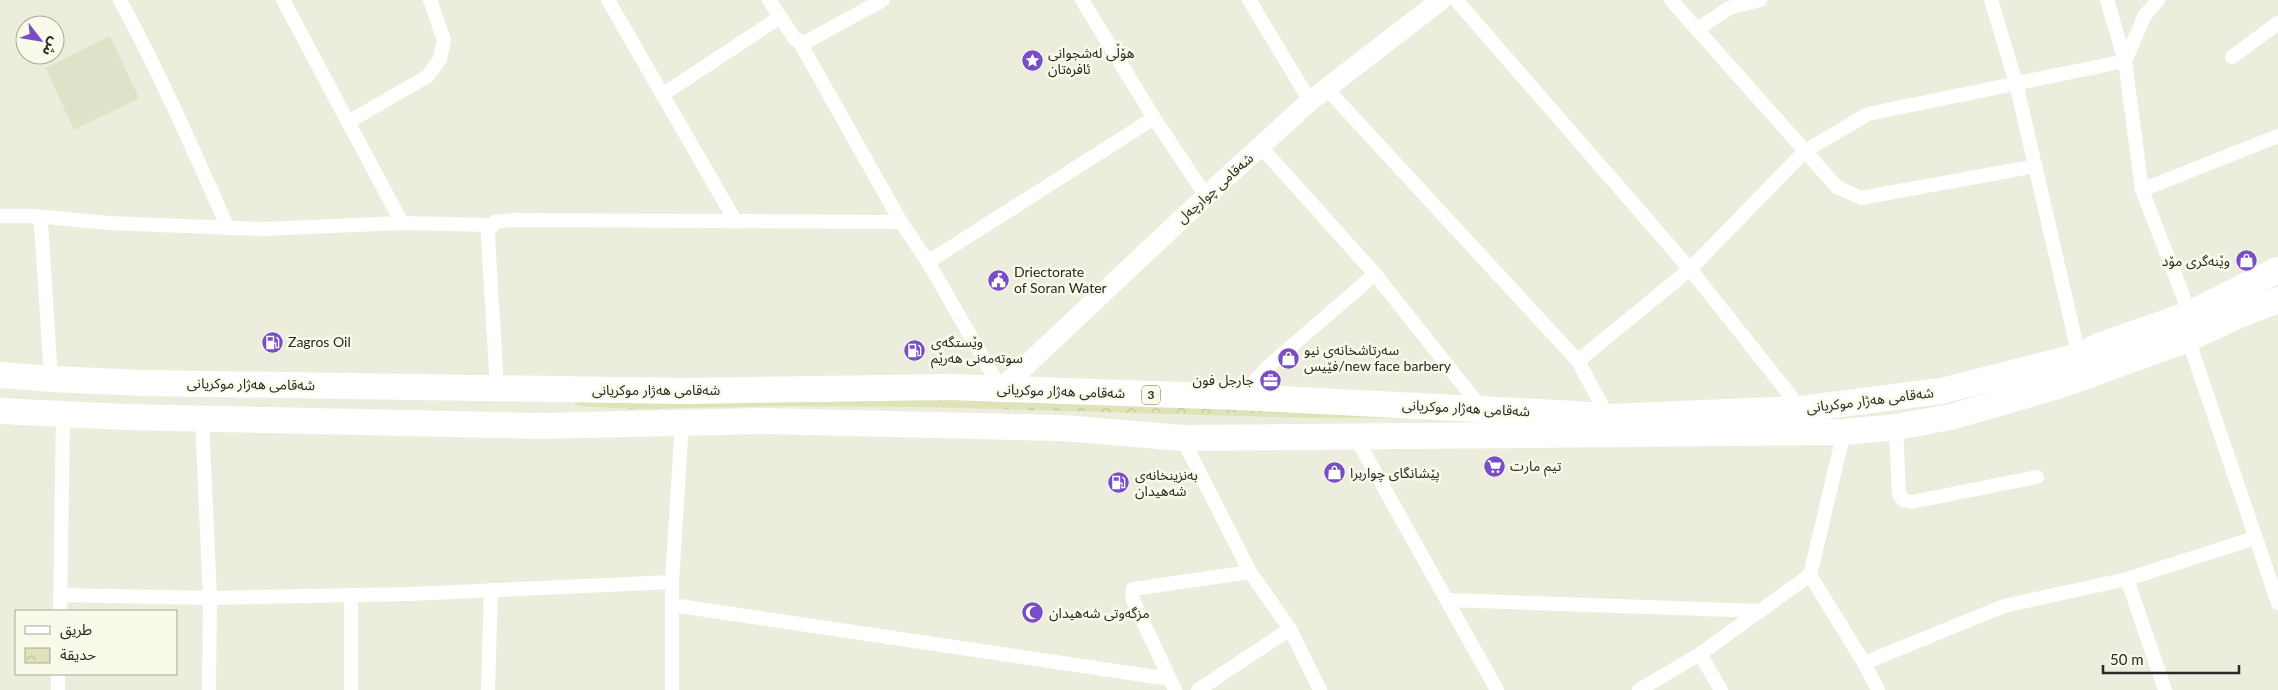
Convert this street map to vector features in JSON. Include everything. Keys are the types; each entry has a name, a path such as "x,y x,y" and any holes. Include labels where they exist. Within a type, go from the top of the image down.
{"highway":[{"name":"شەقامی ھەژار موکریانی","path":"0,411 63,415 202,419 539,426 763,421 1063,428 1182,438 1844,432 1896,427 1951,417 2061,385 2189,326 2278,270"},
{"name":"شەقامی ھەژار موکریانی","path":"0,375 51,379 687,391 948,387 1482,409 1608,417 1801,408 1941,391 2079,356 2101,344 2239,315 2278,300"},
{"path":"536,389 539,426"}],"main road":[{"name":"شەقامی چوارچەل","path":"1001,390 1206,196 1310,101 1441,0"}],"street":[{"path":"120,0 142,40 228,228"},
{"path":"283,0 402,223"},
{"path":"348,122 428,76 440,59 444,40 430,0"},
{"path":"608,0 736,222"},
{"path":"769,0 791,35 799,42 901,222 928,262 1001,390"},
{"path":"799,42 809,42 883,0"},
{"path":"1082,0 1154,118 1206,196"},
{"path":"1249,0 1310,101"},
{"path":"1456,0 1690,269 1801,408"},
{"path":"1671,0 1837,187 1861,198 2036,166"},
{"path":"1698,29 1732,4 1760,0"},
{"path":"1991,0 2016,83 2079,356"},
{"path":"2107,0 2126,60 2142,190 2189,326 2255,538 2278,603"},
{"path":"2126,60 2145,15 2158,0"},
{"path":"662,95 780,17"},
{"path":"2232,57 2278,23"},
{"path":"1578,361 1690,269 1805,151 1868,114 2126,60"},
{"path":"1327,88 1578,361 1608,417"},
{"path":"928,262 1154,118"},
{"path":"2142,190 2278,136"},
{"path":"1260,147 1375,274 1482,409"},
{"path":"0,216 35,216 108,223 263,229 402,223 491,224 512,220 901,222"},
{"path":"35,216 41,223 51,379"},
{"path":"491,224 488,237 497,388"},
{"path":"1239,398 1272,363 1375,274"},
{"path":"60,610 63,415"},
{"path":"202,419 210,598 209,690"},
{"path":"672,690 672,582 682,423"},
{"path":"1896,427 1899,494 1903,500 1912,502 2037,477"},
{"path":"1639,690 1700,654 1810,576 1844,432"},
{"path":"1355,436 1497,690"},
{"path":"1182,438 1250,572 1290,629 1320,690"},
{"path":"1864,663 2004,606 2127,579 2255,538"},
{"path":"1173,684 1132,598 1133,589 1250,572"},
{"path":"1810,576 1864,663 1878,690"},
{"path":"2127,579 2165,690"},
{"path":"60,595 210,598 352,595 672,582"},
{"path":"488,690 491,590"},
{"path":"351,690 352,595"},
{"path":"1448,600 1761,611"},
{"path":"672,604 1173,684"},
{"path":"1198,690 1290,629"},
{"path":"1700,654 1720,690"},
{"path":"58,675 58,690"}],"shaded area":[{"path":"110,36 139,98 74,130 46,68 52,65 65,65 65,58"}],"green space":[{"path":"789,391 1593,409 1959,398 1431,418 1309,418 928,407 790,406 635,409 580,406 570,401"}],"place":[{"name":"هۆڵی لەشجوانی ئافرەتان","path":"1032,61"},
{"name":"وێنەگری مۆد","path":"2246,261"},
{"name":"Driectorate of Soran Water","path":"998,280"},
{"name":"Zagros Oil","path":"272,342"},
{"name":"وێستگەی سوتەمەنی هەرێم","path":"915,350"},
{"name":"سەرتاشخانەی نیو فێیس/new face barbery","path":"1288,358"},
{"name":"جارجل فون","path":"1270,380"},
{"name":"تيم مارت","path":"1494,466"},
{"name":"پێشانگای چواربرا","path":"1334,473"},
{"name":"بەنزینخانەی شەهیدان","path":"1119,483"},
{"name":"مزگەوتی شەهیدان","path":"1033,613"}]}
